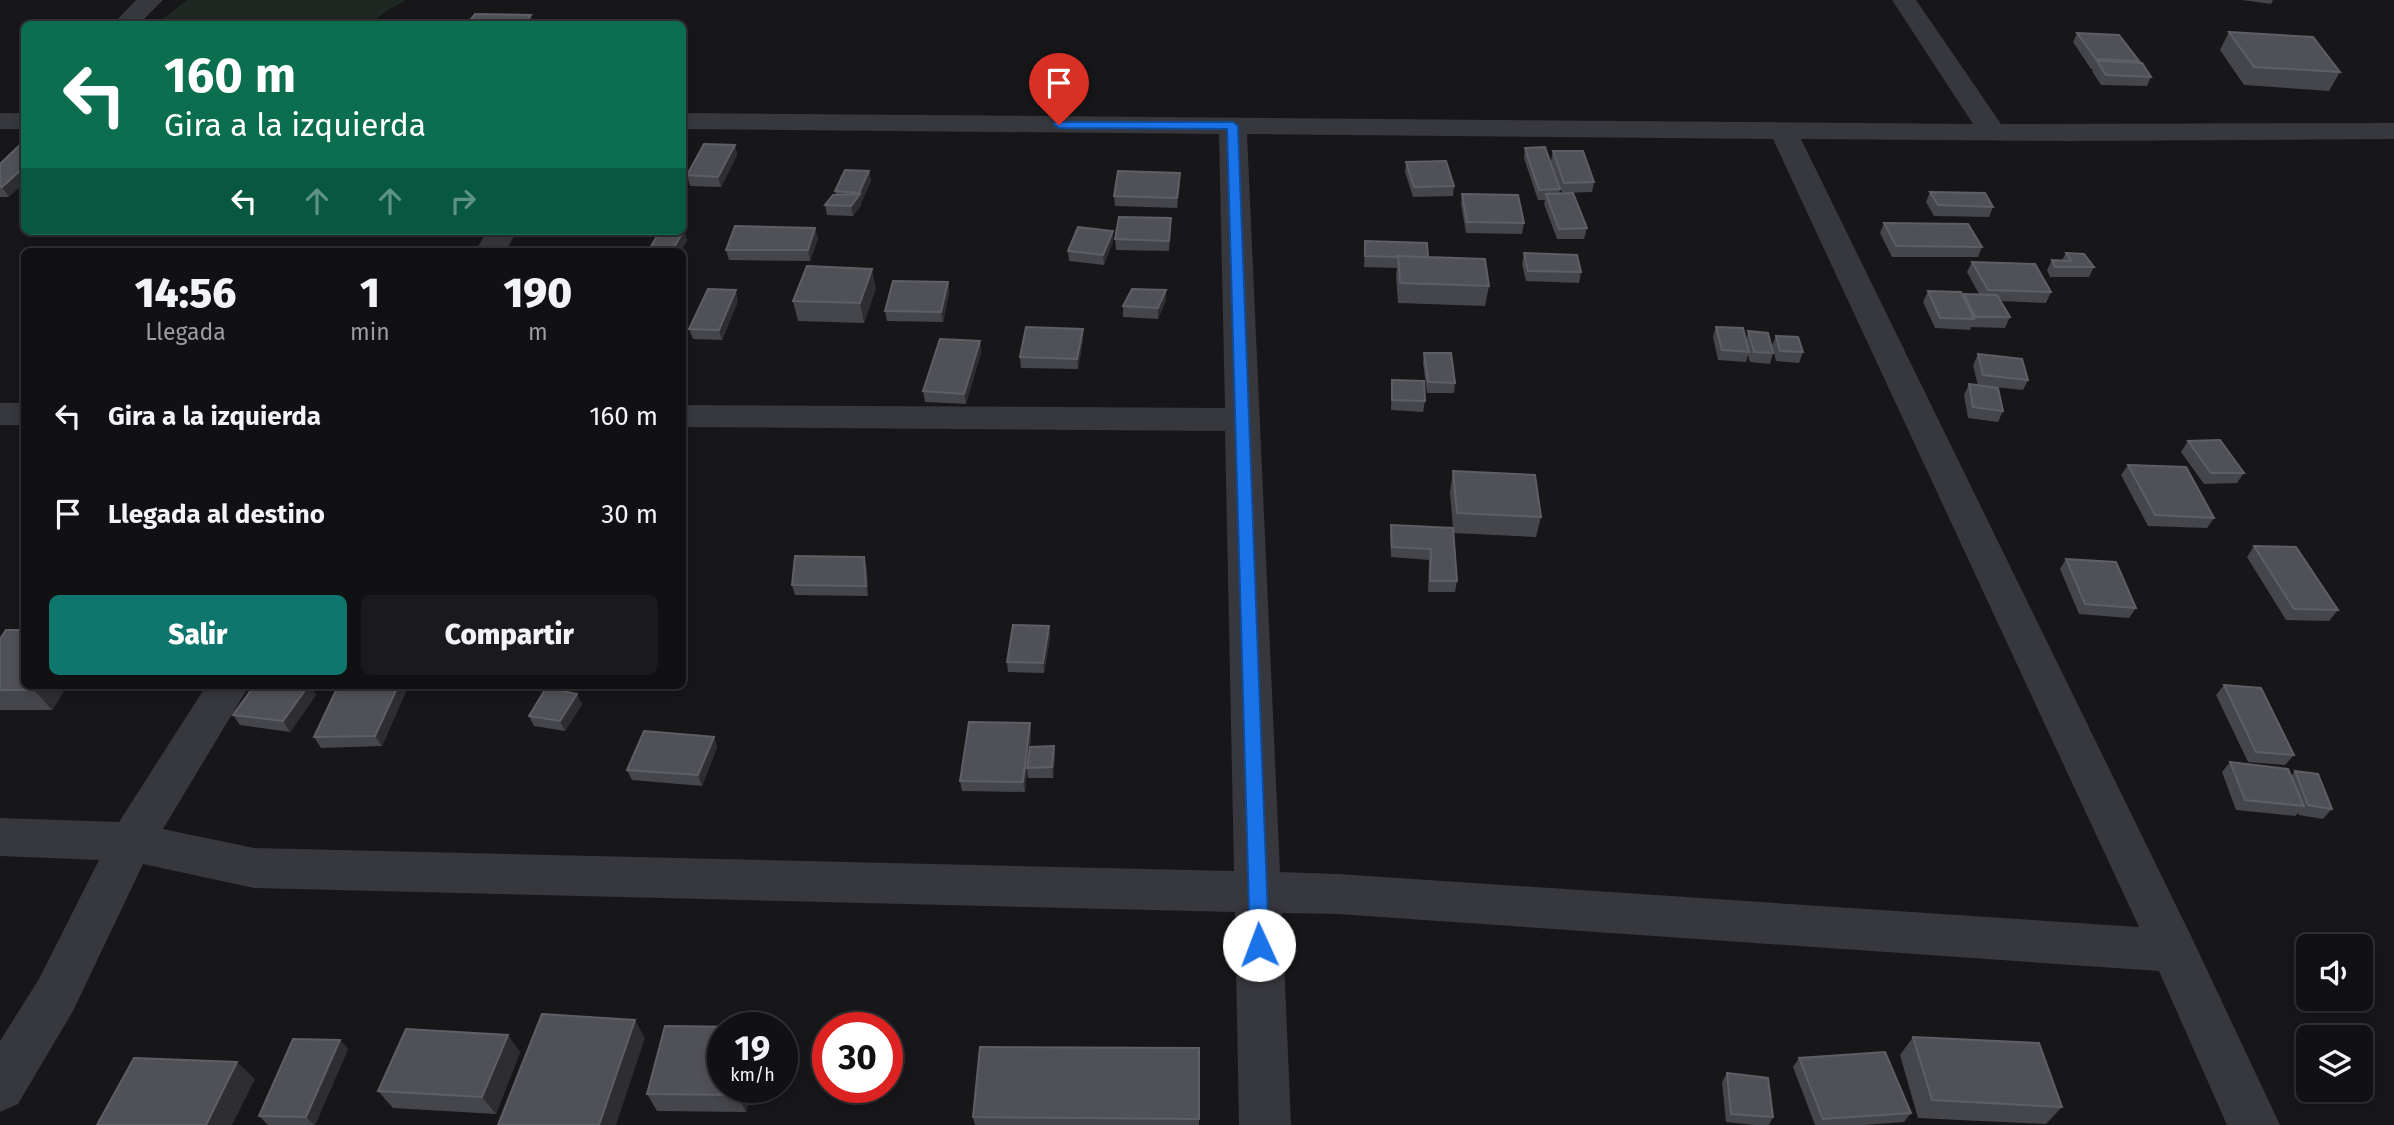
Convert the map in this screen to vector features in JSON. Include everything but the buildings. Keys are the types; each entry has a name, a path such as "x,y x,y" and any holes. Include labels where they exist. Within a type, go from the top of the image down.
{"street":[{"path":"128,21 150,0"},
{"path":"1904,0 1992,132"},
{"path":"0,121 21,121"},
{"path":"686,121 1992,132 2394,131"},
{"path":"1233,126 1265,1125"},
{"path":"1783,130 2174,951 2254,1125"},
{"path":"0,414 21,414"},
{"path":"686,416 1242,420"},
{"path":"0,1087 56,995 131,842 226,689"},
{"path":"0,837 131,842 254,868 1351,895 2174,951"}],"shaded area":[{"path":"187,0 407,0 386,11 374,21 160,21"}],"route":[{"path":"1059,125 1233,126 1259,945"}]}
